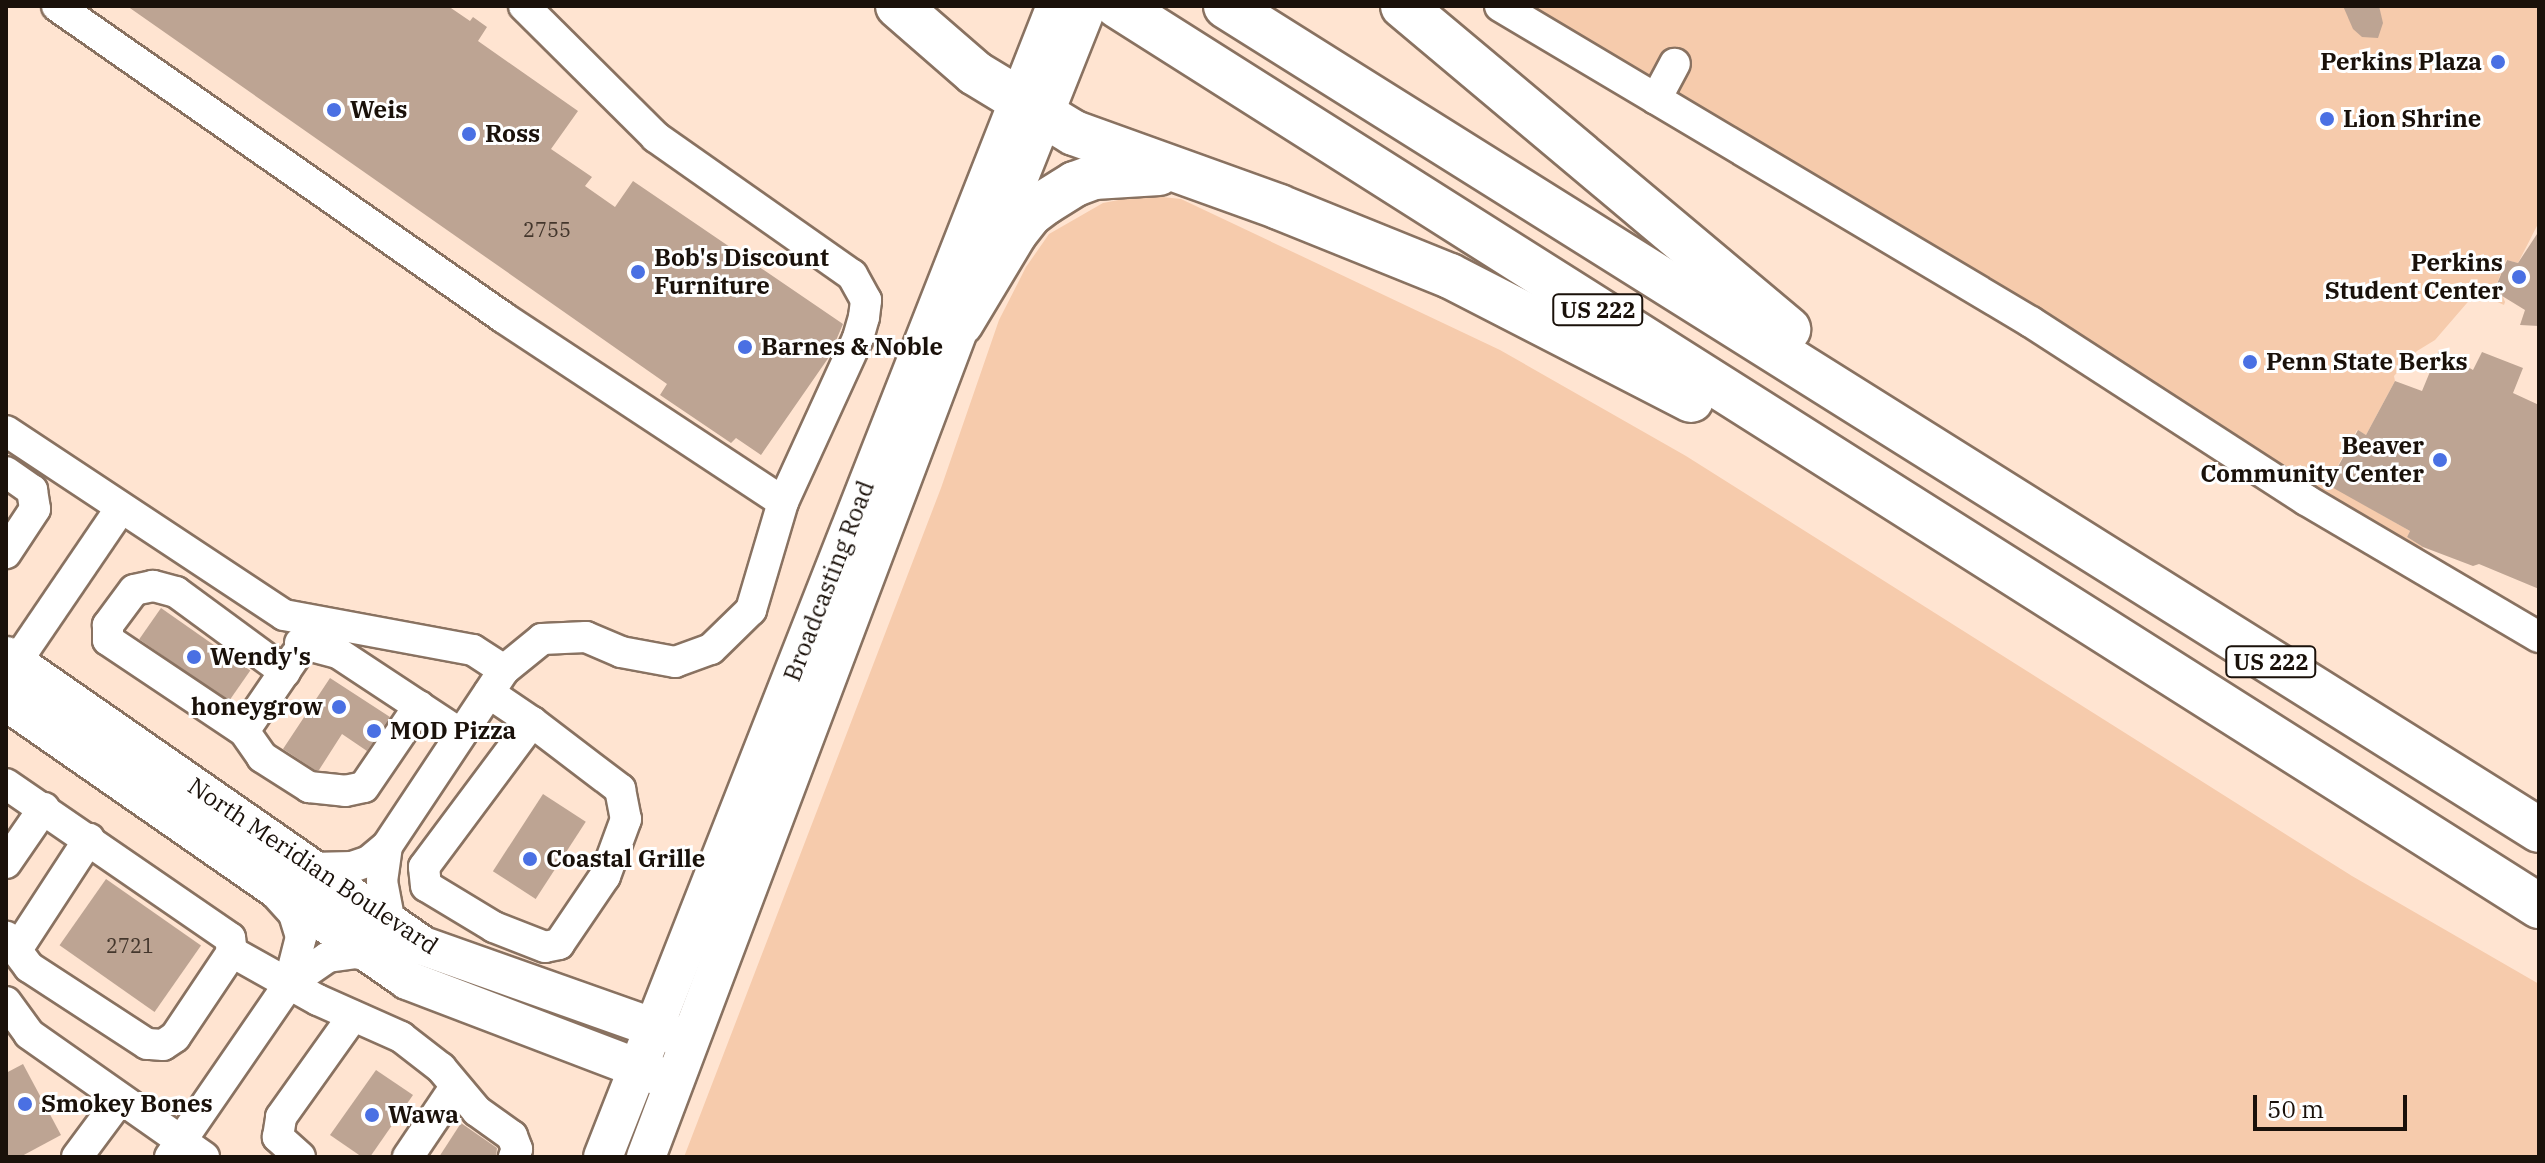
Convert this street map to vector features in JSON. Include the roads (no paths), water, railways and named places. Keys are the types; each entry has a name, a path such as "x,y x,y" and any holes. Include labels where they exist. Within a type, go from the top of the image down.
{"highway":[{"path":"898,6 975,73 1074,133 1292,212 1450,276 1662,384 2079,614"},
{"name":"US 222","path":"1118,6 2539,906"},
{"name":"US 222","path":"1226,6 2539,830"},
{"path":"1403,6 1739,291 2003,493"},
{"path":"961,323 1015,233 1030,214 1058,193 1081,181 1110,174 1155,173 1195,177"}],"main road":[{"name":"Broadcasting Road","path":"646,1157 961,323 1031,108 1056,6"},
{"name":"Broadcasting Road","path":"603,1157 1031,108 1087,6"},
{"name":"North Meridian Boulevard","path":"9,665 423,946 690,1041"},
{"name":"North Meridian Boulevard","path":"6,701 407,980 439,995 675,1082"}],"lane":[{"path":"57,6 504,318 783,502"},
{"path":"312,868 352,867 369,861 387,846 497,681 542,639 586,637 621,652 675,662 711,649 751,610 783,502 858,338 866,300 852,275 656,137 524,6"},
{"path":"1500,6 2031,322 2306,500 2539,637"},
{"path":"1656,99 1675,64"},
{"path":"6,431 284,615 307,636 461,734"},
{"path":"6,472 32,490 35,509 6,553"},
{"path":"9,665 120,509"},
{"path":"285,672 176,592 153,586 134,590 108,625 108,640 249,738 262,757 309,787 345,791 364,787 419,706"},
{"path":"307,636 473,650 532,722 620,789 626,819 605,876 559,944 545,947 494,927 426,886 424,867 532,722"},
{"path":"249,738 307,636"},
{"path":"249,738 307,636"},
{"path":"6,784 44,808 89,839 230,938 232,952 175,1037 163,1045 147,1044 59,989 11,944 89,839"},
{"path":"6,863 44,808"},
{"path":"387,846 382,881 390,923"},
{"path":"6,1002 24,1028 185,1152 289,984 301,937 294,914 271,887"},
{"path":"232,952 289,984 401,1037 441,1068 477,1111 512,1136 517,1149 514,1157"},
{"path":"289,984 328,957 357,953 374,958"},
{"path":"24,1028 59,989"},
{"path":"280,1150 281,1117 353,1016"},
{"path":"408,1157 455,1087"},
{"path":"77,1157 120,1099"}],"place":[{"name":"Perkins Plaza","path":"2498,62"},
{"name":"Weis","path":"334,110"},
{"name":"Lion Shrine","path":"2327,119"},
{"name":"Ross","path":"469,134"},
{"name":"Bob's Discount Furniture","path":"638,272"},
{"name":"Perkins Student Center","path":"2519,277"},
{"name":"Barnes & Noble","path":"745,347"},
{"name":"Penn State Berks","path":"2250,362"},
{"name":"Beaver Community Center","path":"2440,460"},
{"name":"Wendy's","path":"194,657"},
{"name":"honeygrow","path":"339,707"},
{"name":"MOD Pizza","path":"374,731"},
{"name":"Coastal Grille","path":"530,859"},
{"name":"Smokey Bones","path":"25,1104"},
{"name":"Wawa","path":"372,1115"}]}
